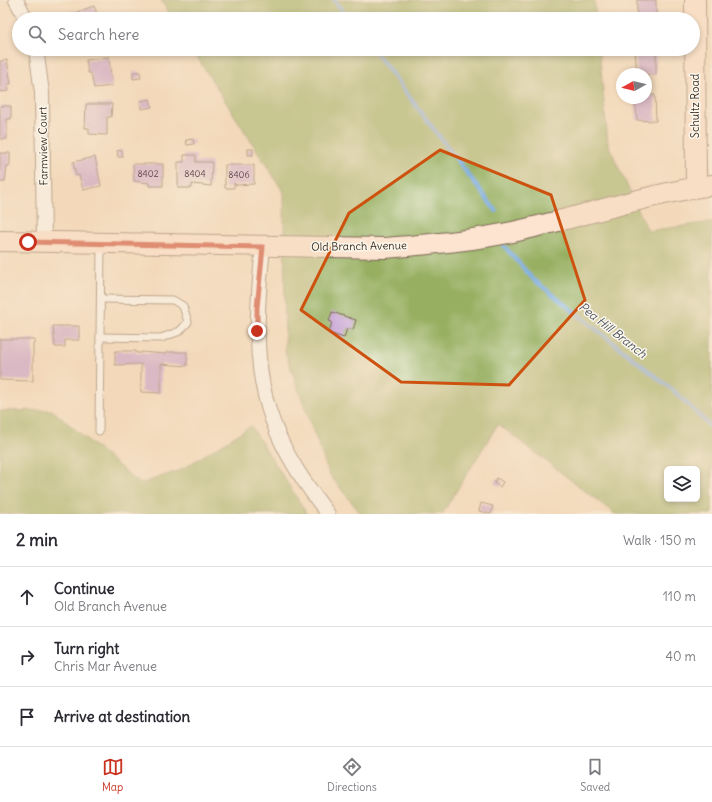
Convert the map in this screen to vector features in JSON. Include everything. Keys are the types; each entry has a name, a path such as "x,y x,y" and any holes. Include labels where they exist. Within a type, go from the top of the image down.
{"main road":[{"name":"Schultz Road","path":"695,0 696,12"},
{"name":"Schultz Road","path":"698,56 704,186"},
{"name":"Old Branch Avenue","path":"0,241 263,247 386,248 440,244 527,229 704,186"}],"street":[{"path":"16,0 22,12"},
{"name":"Farmview Court","path":"37,56 42,93 44,243"},
{"path":"263,247 257,308 257,331 258,356 263,386 272,420 281,440 293,463 328,514"}],"lane":[{"path":"99,431 101,244"},
{"path":"100,299 173,300 184,306 188,322 180,332 161,338 100,337"}],"highlighted area":[{"path":"440,150 551,195 585,300 509,385 401,382 301,310 349,213"}],"green space":[{"path":"161,0 594,0 595,12 169,12"},
{"path":"196,56 600,56 608,144 648,231 712,222 712,514 615,514 498,424 442,514 361,514 329,474 285,352 284,193"},
{"path":"52,410 140,484 181,470 251,426 307,514 0,514 0,411"}],"building":[{"path":"637,0 656,0 656,12 637,12"},
{"path":"94,6 96,12 77,12"},
{"path":"636,56 656,56 656,75 652,75 652,68 637,68"},
{"path":"109,57 112,86 94,88 91,73 88,73 86,60"},
{"path":"7,60 11,84 7,84 9,91 0,92 0,61"},
{"path":"133,72 140,72 141,78 133,79"},
{"path":"652,95 655,95 656,121 637,120 636,104 652,104"},
{"path":"150,99 152,107 141,109 140,101"},
{"path":"86,104 112,104 111,117 107,117 107,135 89,134 89,128 85,128"},
{"path":"0,106 11,106 11,119 7,119 7,139 0,139"},
{"path":"193,139 194,144 187,145 186,140"},
{"path":"248,149 253,149 253,155 248,155"},
{"path":"122,150 123,157 118,157 117,151"},
{"path":"0,153 10,153 10,166 7,166 5,182 0,182"},
{"path":"184,155 196,155 196,162 212,162 211,186 192,184 192,188 178,188 178,162 184,162"},
{"path":"95,157 101,186 83,190 79,175 76,176 73,162"},
{"path":"133,164 163,164 163,186 149,186 149,183 134,181"},
{"path":"225,165 254,165 254,184 236,185 234,183 234,188 225,188"},
{"path":"332,312 356,320 353,330 347,328 344,338 329,333 332,322 329,321"},
{"path":"53,326 79,326 79,340 65,340 65,347 55,347"},
{"path":"0,339 35,339 35,343 33,343 33,381 0,380"},
{"path":"115,351 136,351 136,353 166,354 166,352 187,352 187,366 161,364 161,393 141,392 141,364 115,365"},
{"path":"497,478 503,482 500,487 494,483"},
{"path":"481,503 493,506 491,514 479,511"}],"waterway":[{"name":"Pea Hill Branch","path":"334,0 343,12"},
{"name":"Pea Hill Branch","path":"378,56 496,211"},
{"name":"Pea Hill Branch","path":"504,246 533,279 674,391 712,428"}],"route":[{"path":"28,242 263,247 257,308 257,331"}]}
